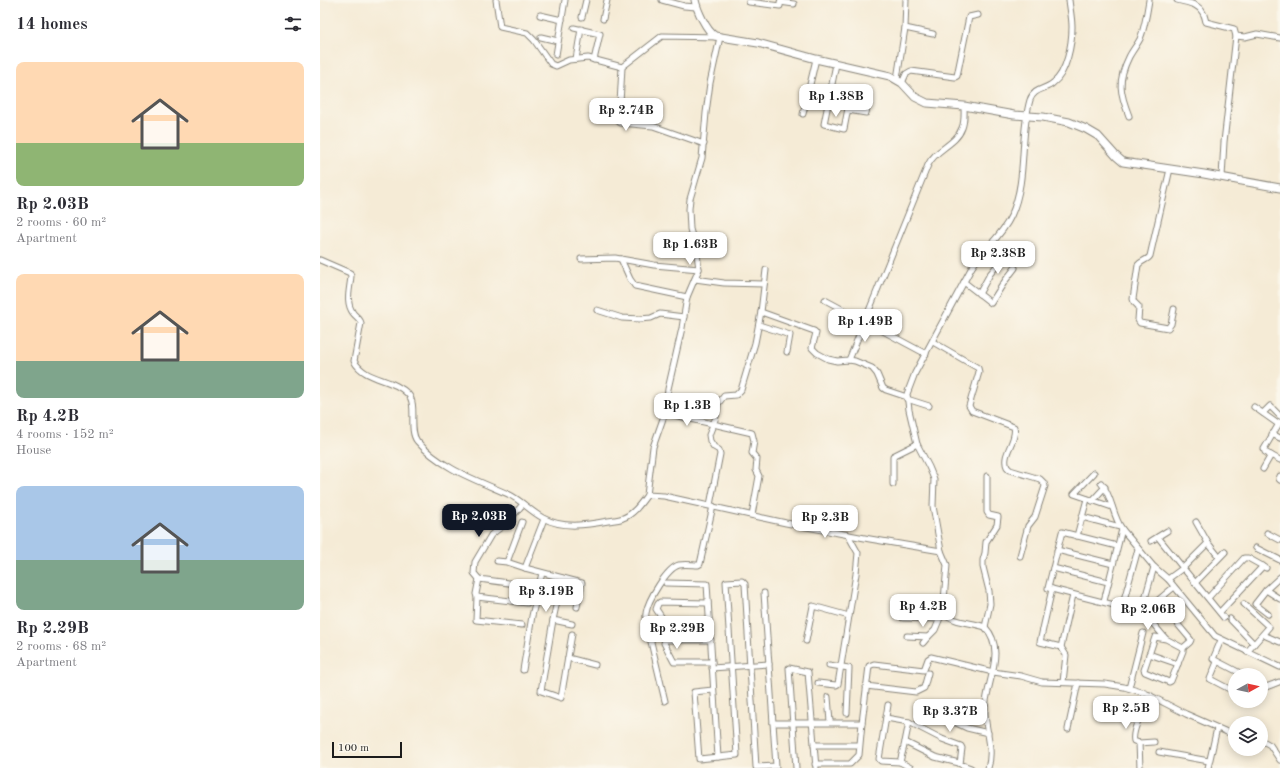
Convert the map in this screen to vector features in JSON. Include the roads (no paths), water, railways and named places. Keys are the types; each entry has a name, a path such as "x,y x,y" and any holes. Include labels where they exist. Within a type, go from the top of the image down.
{"street":[{"path":"496,0 499,26 501,28 523,32 530,35 553,66 557,66 569,60 588,58 622,67"},
{"path":"556,55 565,0"},
{"path":"582,17 586,0"},
{"path":"603,19 607,0"},
{"path":"662,0 684,6 696,4 711,34 720,37"},
{"path":"899,81 905,28 906,0"},
{"path":"988,768 991,757 985,709 995,657 993,642 989,631 986,628 954,619 943,612 947,580 947,565 942,551 933,506 934,479 917,444 907,398 915,373 977,259 1002,231 1014,208 1020,182 1030,100 1033,94 1051,85 1057,80 1063,72 1066,62 1072,33 1069,0"},
{"path":"1129,116 1121,93 1122,75 1128,58 1142,33 1149,0"},
{"path":"1177,0 1196,5 1201,9 1206,22 1234,30 1236,36 1224,142 1222,177"},
{"path":"749,2 780,6 780,1 794,4"},
{"path":"540,15 562,20"},
{"path":"899,81 911,71 956,77 958,75 969,17 978,15"},
{"path":"574,28 600,34 594,60"},
{"path":"905,28 933,34"},
{"path":"576,59 581,29"},
{"path":"1236,36 1257,34 1280,38"},
{"path":"704,144 653,126 619,122 622,67 662,36 720,37 758,43 836,64 887,75 899,81 911,94 923,102 964,106 1014,115 1061,119 1082,127 1098,136 1122,162 1222,177 1280,188"},
{"path":"541,37 558,41"},
{"path":"320,260 350,272 351,276 348,302 353,314 360,320 361,323 354,361 365,373 386,381 403,390 408,395 414,419 413,432 416,439 443,464 513,496 532,512 544,519 566,525 599,523 624,518 638,507 647,495 653,447 664,413 687,297 699,269 697,254 690,229 689,209 690,199 702,158 710,82 720,37"},
{"path":"802,114 816,59"},
{"path":"836,64 824,124 844,129 850,98"},
{"path":"848,110 866,114 869,100"},
{"path":"849,360 928,165 933,156 951,142 961,131 963,125 964,106"},
{"path":"1170,169 1150,256 1138,265 1133,299 1139,307 1138,320 1140,323 1168,328 1170,326 1174,309"},
{"path":"965,283 976,265 988,251"},
{"path":"979,294 990,274 1005,256"},
{"path":"581,259 621,259 654,265 699,269"},
{"path":"621,259 630,279 635,286 687,297"},
{"path":"965,283 990,304 1015,268"},
{"path":"665,700 647,625 647,608 659,584 673,568 680,565 700,564 712,506 720,454 719,450 714,447 710,441 710,435 718,404 724,396 736,395 741,390 762,312 766,270"},
{"path":"695,279 724,283 764,284"},
{"path":"825,300 926,354"},
{"path":"597,310 622,318 650,319 660,314 684,317"},
{"path":"762,312 814,331 816,333 812,348 817,353 837,361 855,361 872,368 883,388 929,406"},
{"path":"759,325 790,335 787,352"},
{"path":"933,342 978,368 979,372 969,406 972,411 1014,427 1014,434 1006,460 1007,467 1010,470 1040,479 1044,483 1045,486 1036,517 1028,526 1020,556"},
{"path":"1262,413 1270,406 1280,416"},
{"path":"1254,407 1279,423 1264,449 1265,452 1280,460"},
{"path":"664,413 752,433 754,435 752,453 757,459 756,470 759,476 752,515"},
{"path":"1272,434 1280,438"},
{"path":"893,484 892,456 917,444"},
{"path":"1263,469 1271,455"},
{"path":"1094,473 1074,494 1112,507"},
{"path":"986,628 990,604 983,560 986,542 996,525 998,517 987,512 987,476"},
{"path":"1280,476 1280,480"},
{"path":"1077,536 1082,517 1089,500 1103,485 1121,528 1154,567 1168,579 1215,636 1280,667"},
{"path":"647,495 664,496 848,535 942,551"},
{"path":"523,504 508,523 494,532 488,540 474,566 474,575 478,580 531,586"},
{"path":"1082,517 1121,528"},
{"path":"525,568 544,519"},
{"path":"508,562 522,522"},
{"path":"1196,522 1208,543 1219,557"},
{"path":"1104,601 1121,528"},
{"path":"1151,541 1167,531"},
{"path":"1117,546 1062,532 1048,588 1104,601 1122,607 1135,617 1142,614 1174,587"},
{"path":"1267,533 1280,540"},
{"path":"818,683 837,685 856,574 858,553 848,535"},
{"path":"1158,537 1220,612 1254,644"},
{"path":"1168,579 1183,568 1208,543"},
{"path":"1256,548 1280,560"},
{"path":"1122,607 1138,549"},
{"path":"1057,550 1113,564"},
{"path":"1195,583 1225,552"},
{"path":"1208,598 1244,558 1248,558 1264,567 1220,612"},
{"path":"498,561 508,562 542,573 582,583 577,607"},
{"path":"1142,614 1154,567"},
{"path":"1053,568 1108,582"},
{"path":"523,670 532,616 542,573"},
{"path":"1268,614 1255,604 1266,590 1280,577"},
{"path":"562,578 541,691 561,698 572,634"},
{"path":"478,580 476,594 476,620 522,625"},
{"path":"713,690 694,692 699,758 737,755 726,582 742,581 745,584 756,767 776,766 764,593"},
{"path":"666,583 707,584 718,757"},
{"path":"1052,589 1040,642 1062,647"},
{"path":"1266,590 1280,599"},
{"path":"1063,682 1066,655 1062,647 1073,595"},
{"path":"477,597 527,603"},
{"path":"1158,601 1191,640 1183,648 1184,650 1171,681 1169,682 1145,672 1144,670 1155,637 1166,639 1183,648"},
{"path":"708,603 660,602 656,609 664,621 709,621"},
{"path":"1244,604 1269,627 1247,652"},
{"path":"806,641 813,606 849,616"},
{"path":"923,643 935,630 940,618 946,614"},
{"path":"1142,614 1166,639"},
{"path":"903,618 940,618"},
{"path":"553,620 572,624"},
{"path":"1129,688 1143,633"},
{"path":"907,636 928,636"},
{"path":"1266,636 1280,642"},
{"path":"710,640 665,640 664,643 674,662 712,662"},
{"path":"1221,640 1213,657 1214,661 1229,668"},
{"path":"1149,654 1178,664"},
{"path":"796,768 789,668 808,672 815,766 850,764 858,754 869,666 874,664 924,670 928,659 931,657 993,672 1021,676 1042,682 1114,684 1150,695 1186,714 1228,732"},
{"path":"568,658 595,665"},
{"path":"1217,662 1210,679 1228,688"},
{"path":"712,668 768,664"},
{"path":"829,665 848,668 850,670 847,712"},
{"path":"866,686 916,692 924,688 928,673"},
{"path":"1268,687 1278,682"},
{"path":"1068,729 1078,683"},
{"path":"1150,695 1133,737 1134,741 1139,743 1154,742"},
{"path":"828,697 830,722"},
{"path":"888,705 879,759 881,761 900,762 911,768"},
{"path":"935,713 966,728 988,733"},
{"path":"886,718 909,722 942,739 961,746 960,763"},
{"path":"900,762 909,722"},
{"path":"773,723 862,723"},
{"path":"1208,768 1217,728"},
{"path":"905,742 935,757 960,763 961,765 971,768"},
{"path":"1139,743 1140,768"},
{"path":"1268,744 1280,760"},
{"path":"814,745 859,746"},
{"path":"1159,752 1209,761"}]}
